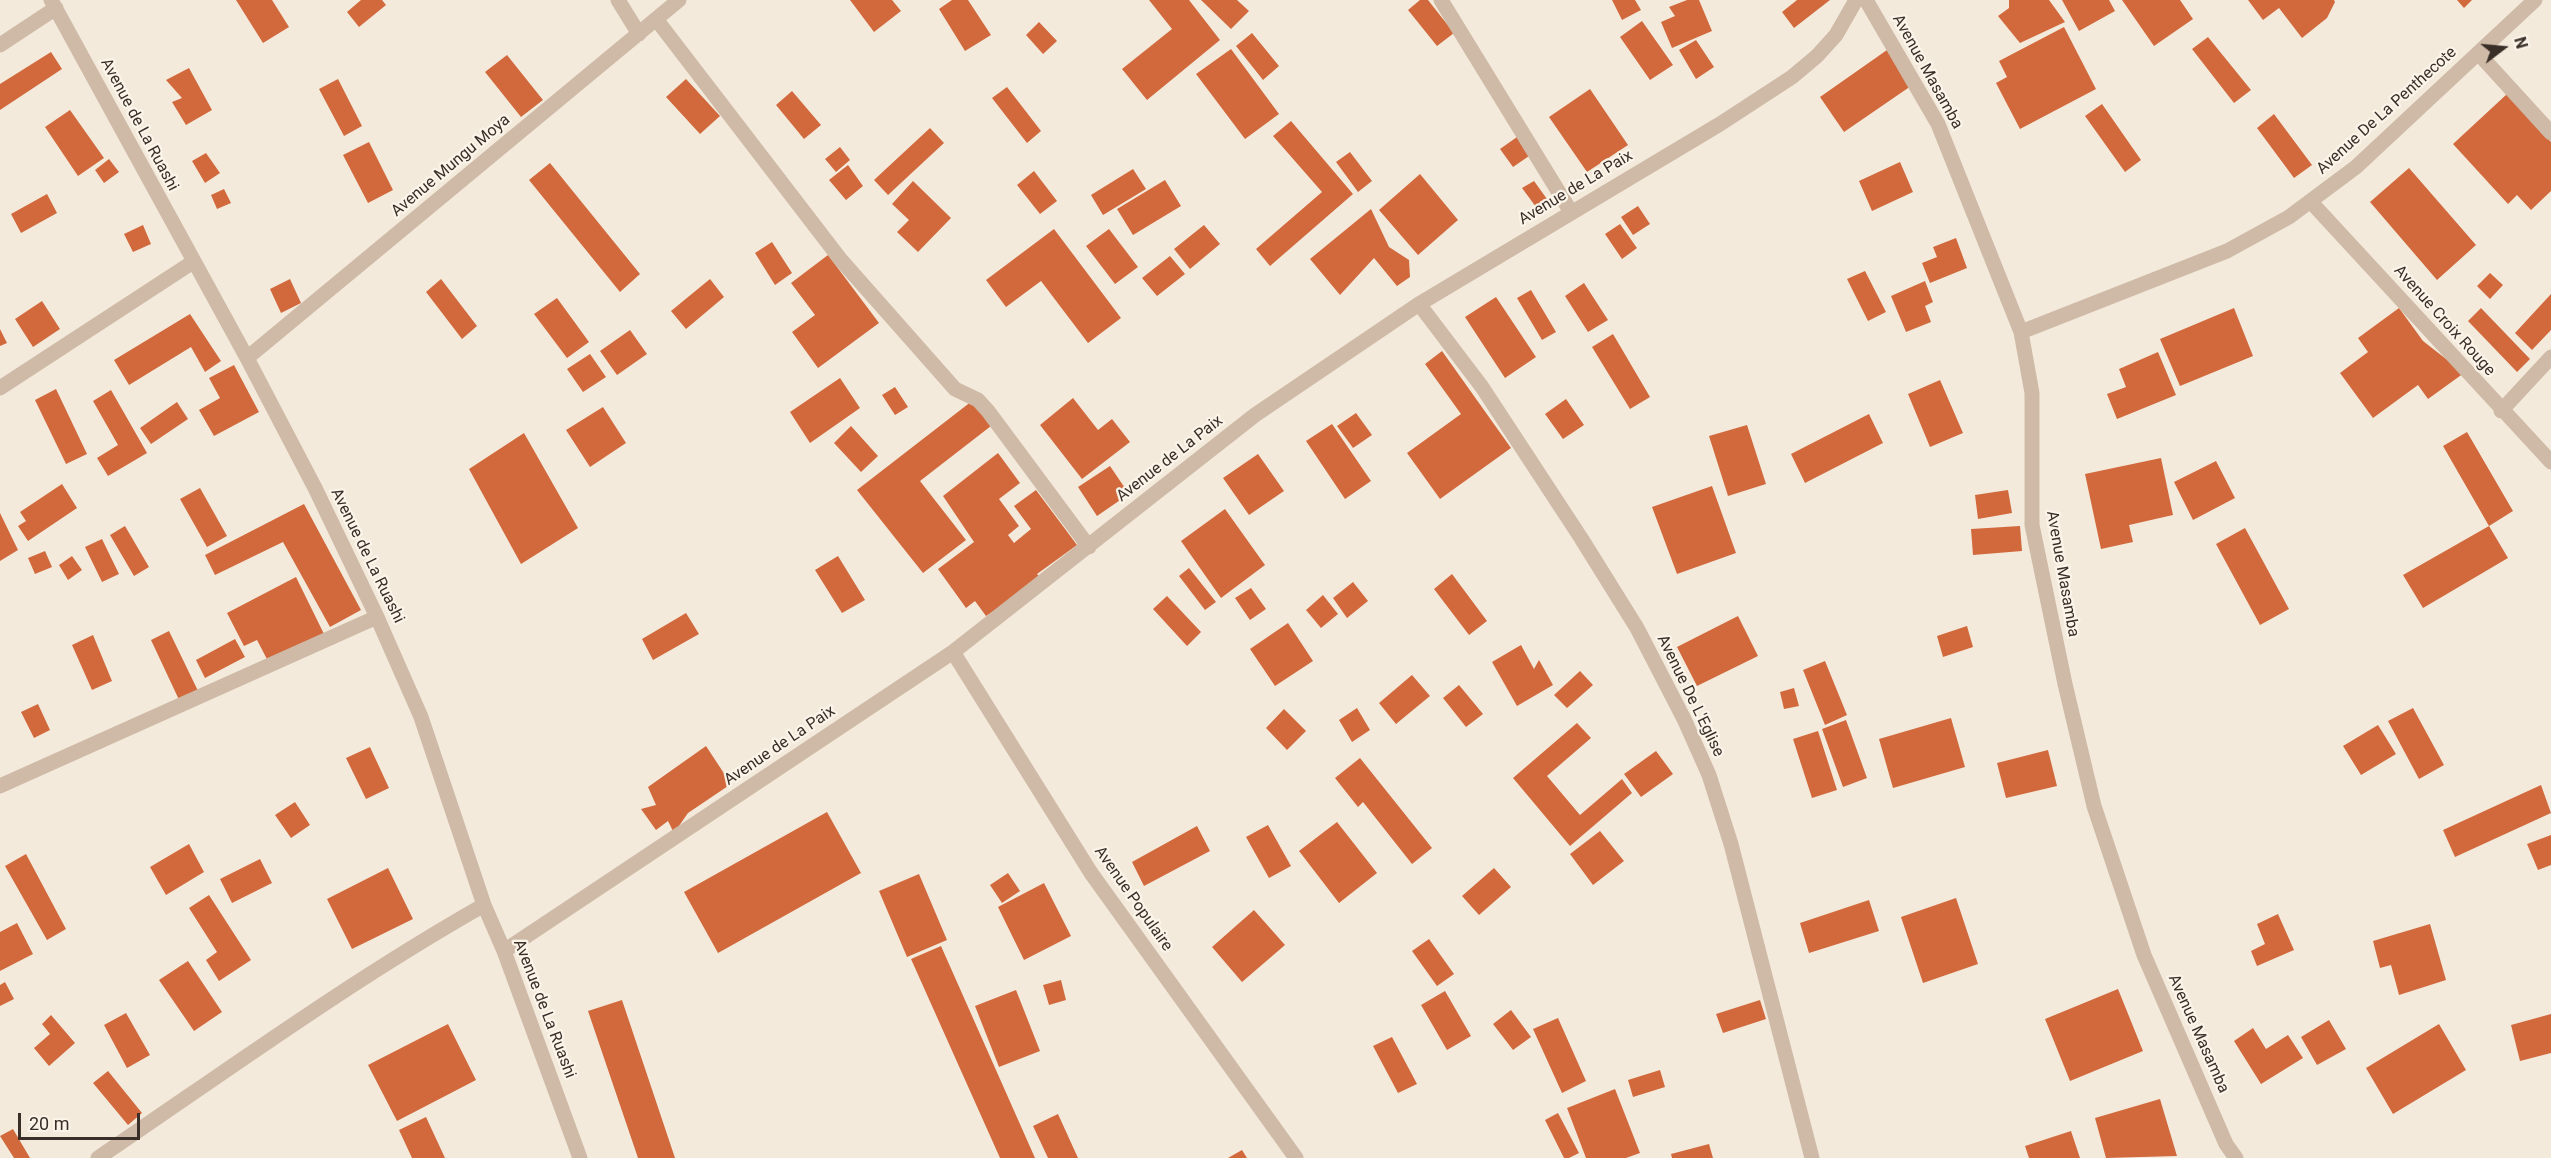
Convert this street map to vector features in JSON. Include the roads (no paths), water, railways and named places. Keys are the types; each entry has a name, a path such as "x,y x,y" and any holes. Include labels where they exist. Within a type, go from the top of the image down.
{"street":[{"path":"618,0 639,34"},
{"name":"Avenue Mungu Moya","path":"247,358 679,0"},
{"path":"1441,0 1571,212"},
{"name":"Avenue de La Paix","path":"504,951 953,652 1255,415 1419,304 1720,124 1792,77 1817,56 1836,34 1856,0"},
{"name":"Avenue Masamba","path":"1866,0 1938,124 2021,332 2032,393 2032,525 2065,684 2094,806 2144,955 2226,1144 2236,1158"},
{"name":"Avenue De La Penthecote","path":"2021,332 2227,251 2311,202 2356,167 2535,0"},
{"path":"0,45 54,4"},
{"name":"Avenue de La Ruashi","path":"54,4 247,358 315,489 377,617 421,717 484,905 504,951 580,1158"},
{"path":"656,19 841,260 955,389 978,400 988,411 1089,547"},
{"path":"2478,53 2551,134"},
{"name":"Avenue Croix Rouge","path":"2311,202 2501,411 2551,462"},
{"path":"0,388 193,262"},
{"name":"Avenue De L'Eglise","path":"1419,304 1482,387 1581,538 1636,628 1684,719 1709,775 1731,844 1812,1158"},
{"path":"2501,411 2551,357"},
{"path":"0,786 377,617"},
{"name":"Avenue Populaire","path":"953,652 1091,873 1296,1158"},
{"path":"98,1158 211,1078 413,945 484,905"}]}
